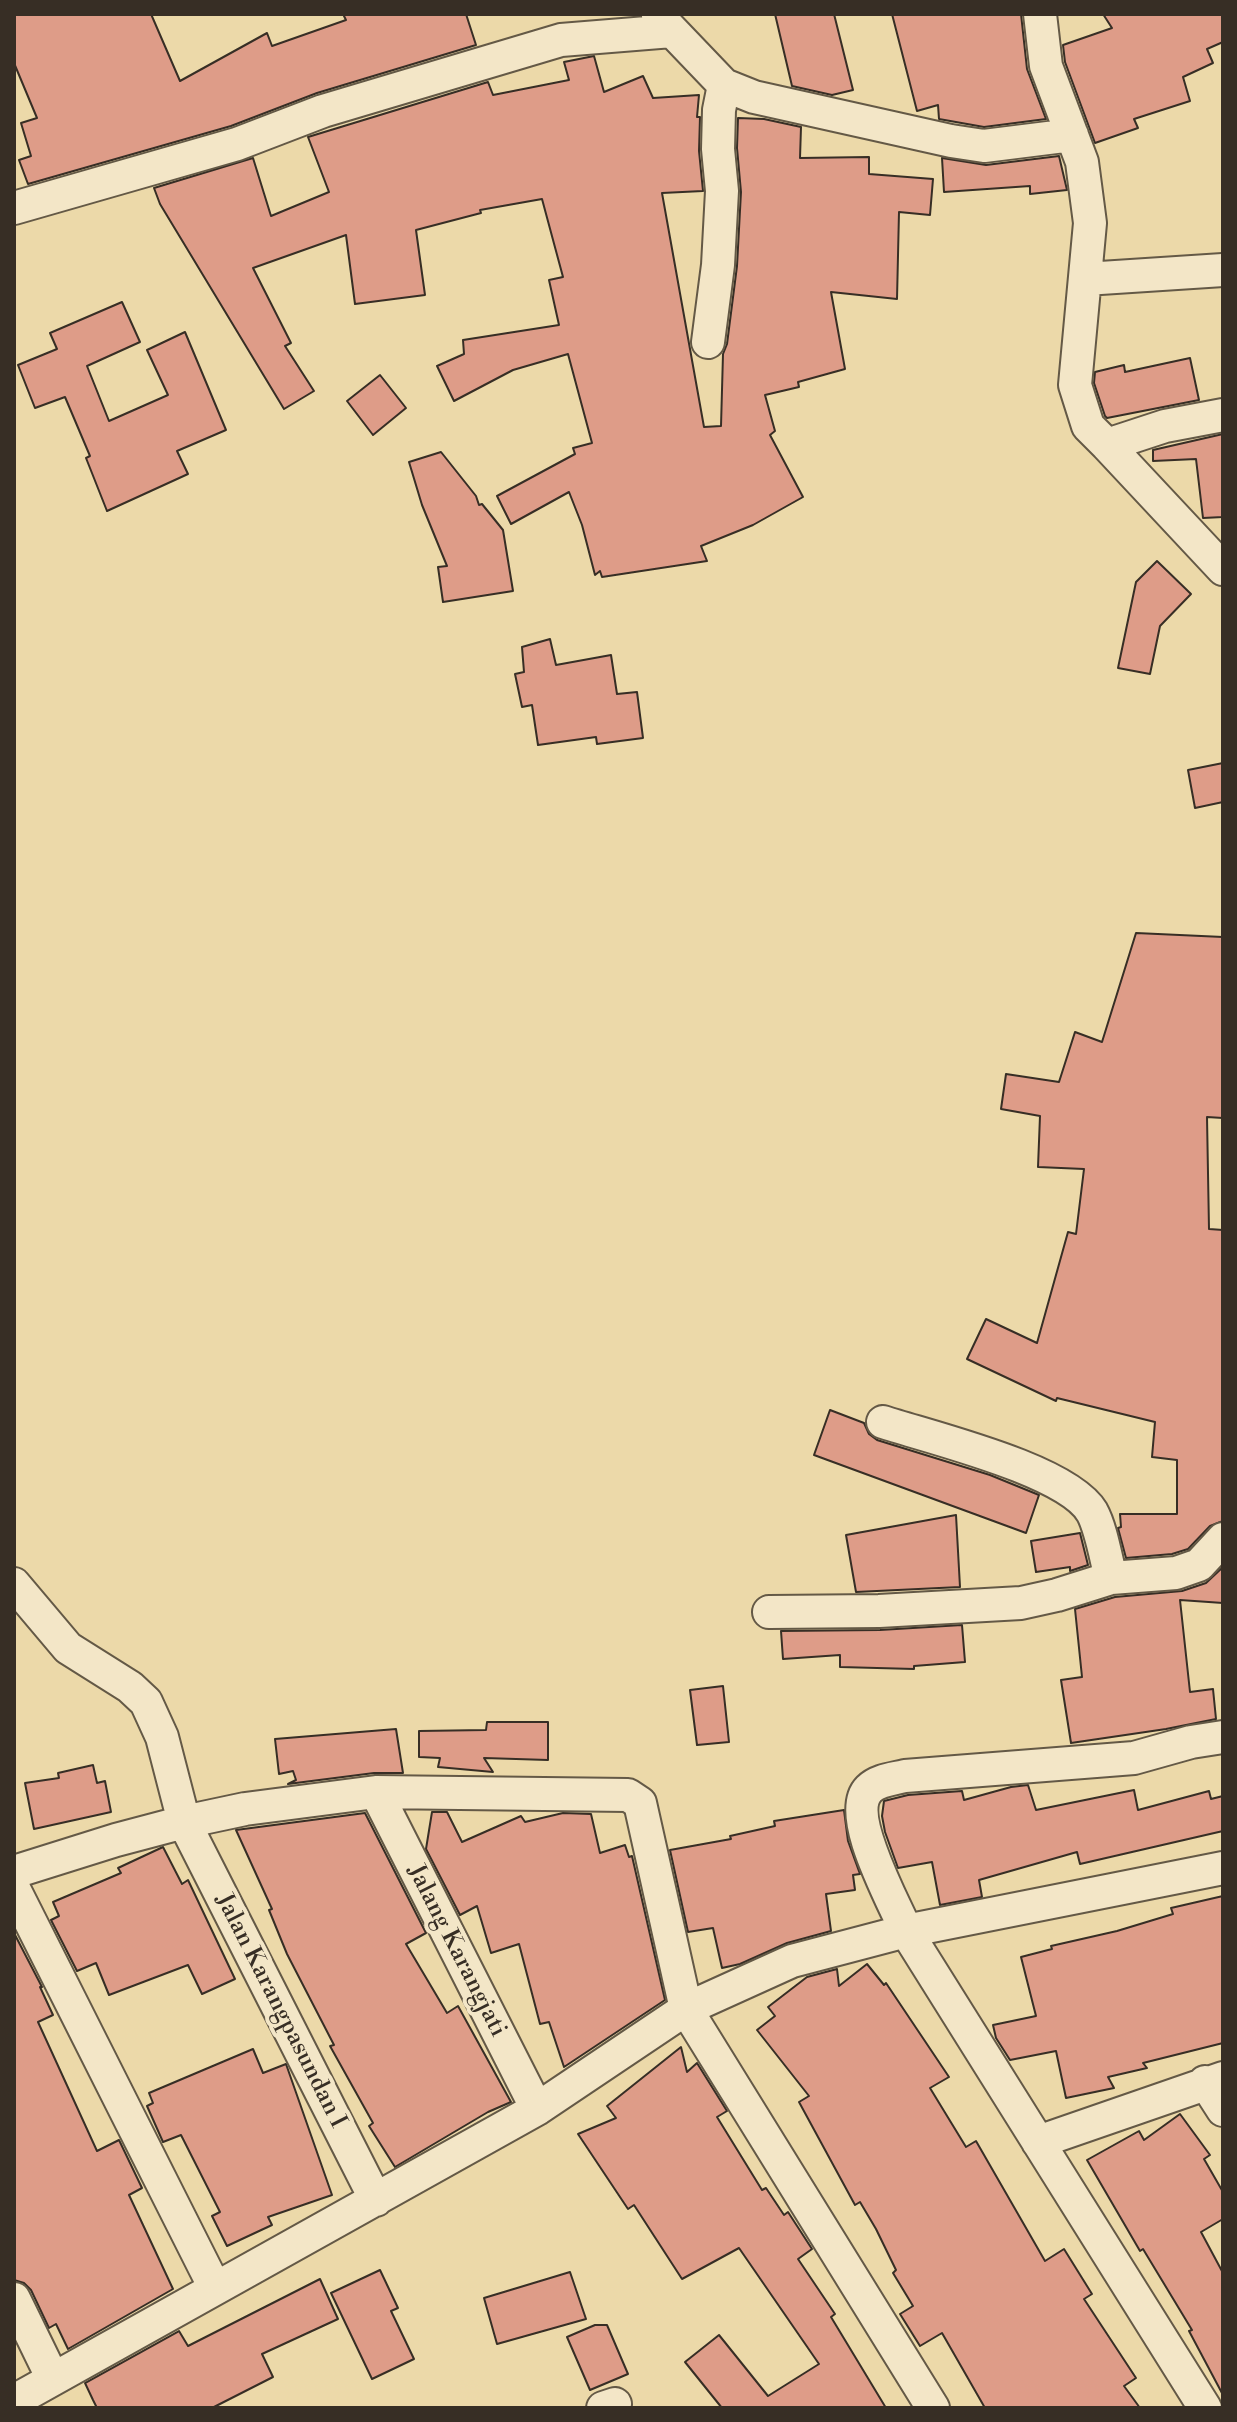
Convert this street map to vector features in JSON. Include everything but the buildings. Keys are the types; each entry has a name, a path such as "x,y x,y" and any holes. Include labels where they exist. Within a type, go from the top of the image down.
{"street":[{"path":"1040,14 1046,66 1082,162 1090,223 1075,385 1088,426 1223,569"},
{"path":"14,208 237,144 323,111 561,40 664,22 724,85 754,97 973,145 1072,135"},
{"path":"708,342 719,250 722,191 718,123 724,85"},
{"path":"1085,279 1223,270"},
{"path":"1107,445 1165,426 1223,415"},
{"path":"883,1422 1031,1470 1074,1493 1092,1513 1111,1578"},
{"path":"769,1612 879,1611 1037,1600 1111,1578 1176,1573 1199,1565 1223,1539"},
{"name":"Jalan Karangpasundan I","path":"14,1584 68,1648 130,1687 146,1702 162,1737 184,1822 376,2200"},
{"path":"1205,2408 906,1931 862,1829 861,1804 867,1791 878,1783 905,1776 1134,1758 1191,1742 1223,1737"},
{"path":"14,1872 184,1822 245,1809 376,1792 634,1797 640,1803 686,2009 933,2408"},
{"name":"Jalang Karangjati","path":"376,1792 537,2109"},
{"path":"14,2401 537,2109 686,2009 792,1961 906,1931 1223,1868"},
{"path":"14,1889 215,2288"},
{"path":"1038,2142 1214,2080 1223,2110"},
{"path":"14,2299 53,2379"}]}
